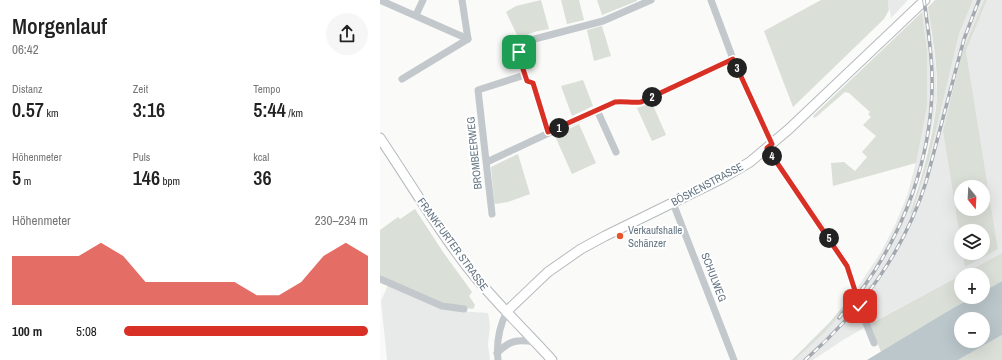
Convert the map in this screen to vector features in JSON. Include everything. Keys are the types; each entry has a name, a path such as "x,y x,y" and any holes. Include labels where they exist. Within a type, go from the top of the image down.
{"main road":[{"name":"BÖSKENSTRASSE","path":"507,311 548,272 581,250 605,236 721,179 750,162 770,146 925,0"},
{"name":"FRANKFURTER STRASSE","path":"380,138 456,252 496,302 507,311 552,360"}],"street":[{"path":"416,15 423,0"},
{"path":"462,0 468,39"},
{"path":"548,132 533,83 527,81 521,63 519,52 527,41 604,21 651,0"},
{"path":"712,0 733,59 770,146 847,266 874,343"},
{"path":"381,1 468,39"},
{"path":"402,80 468,39"},
{"path":"487,162 548,132 615,102 641,102 733,59"},
{"name":"BROMBEERWEG","path":"492,214 478,90 525,74"},
{"path":"597,110 616,152"},
{"name":"SCHULWEG","path":"673,202 734,360"},
{"path":"380,279 442,306 464,309"},
{"path":"498,357 497,342 507,311"},
{"path":"498,357 508,343 524,340 536,342"}],"shaded area":[{"path":"541,0 549,29 529,34 520,41 506,12 516,6"},
{"path":"561,0 579,0 584,20 567,24"},
{"path":"597,0 637,0 637,1 602,15"},
{"path":"821,0 888,0 889,10 884,19 793,107 764,31"},
{"path":"888,0 908,0 891,18"},
{"path":"935,0 973,0 959,34 929,160 912,214 910,213 927,154 936,109 937,73 928,7"},
{"path":"973,0 984,0 962,52 943,131 954,200 954,216 957,216 958,224 954,224 954,260 964,260 965,266 977,260 989,260 974,268 954,268 954,279 886,315 843,340 813,360 795,360 830,325 851,301 854,293 881,252 895,225 907,196 915,166 927,107 927,49 922,12 928,7 936,70 937,95 929,142 910,213 916,203 929,160 959,34"},
{"path":"984,0 987,0 966,51 987,180 954,180 954,200 943,131 962,52"},
{"path":"987,0 1002,0 1002,253 990,259 990,253 998,249 990,200 990,180 987,180 966,51"},
{"path":"922,12 927,49 927,107 916,163 833,186 831,163 844,162 855,171 867,157 862,152 876,136 863,125 871,117 868,114 870,112 849,93 845,92 816,117 814,118 813,116"},
{"path":"602,26 611,56 594,61 587,30"},
{"path":"583,80 593,106 572,116 561,86"},
{"path":"652,103 666,135 652,141 637,108"},
{"path":"579,124 596,163 572,174 555,136"},
{"path":"518,154 530,194 508,202 495,204 491,167"},
{"path":"990,200 998,249 990,253 990,224 958,224 957,216 990,216"},
{"path":"415,209 443,252 472,292 469,296 475,305 474,308 472,309 444,304 380,277 380,230 398,217 400,219"},
{"path":"1002,253 1002,281 990,288 990,268 974,268"},
{"path":"964,260 978,260 965,267"},
{"path":"954,279 954,304 961,304 881,352 870,324"},
{"path":"1002,281 1002,335 990,342 990,312 954,312 954,348 979,348 958,360 867,360 961,304 990,304 990,288"},
{"path":"388,285 444,310 488,313 490,326 488,344 490,360 387,360 381,301"},
{"path":"854,293 849,304 835,321 795,360 792,360 830,322"},
{"path":"1002,335 1002,360 958,360 979,348 990,348 990,342"}],"railway":[{"path":"839,318 859,294 892,241 913,192 920,167 926,142 932,90 931,56 924,0"},
{"path":"805,360 844,322 878,280 905,233 917,208 926,182 964,39 979,0"}],"place":[{"name":"Verkaufshalle Schänzer","path":"620,236"}],"route":[{"path":"519,52 527,81 533,83 548,132 615,102 641,102 733,59 772,144 767,148 847,266 860,306"}]}
